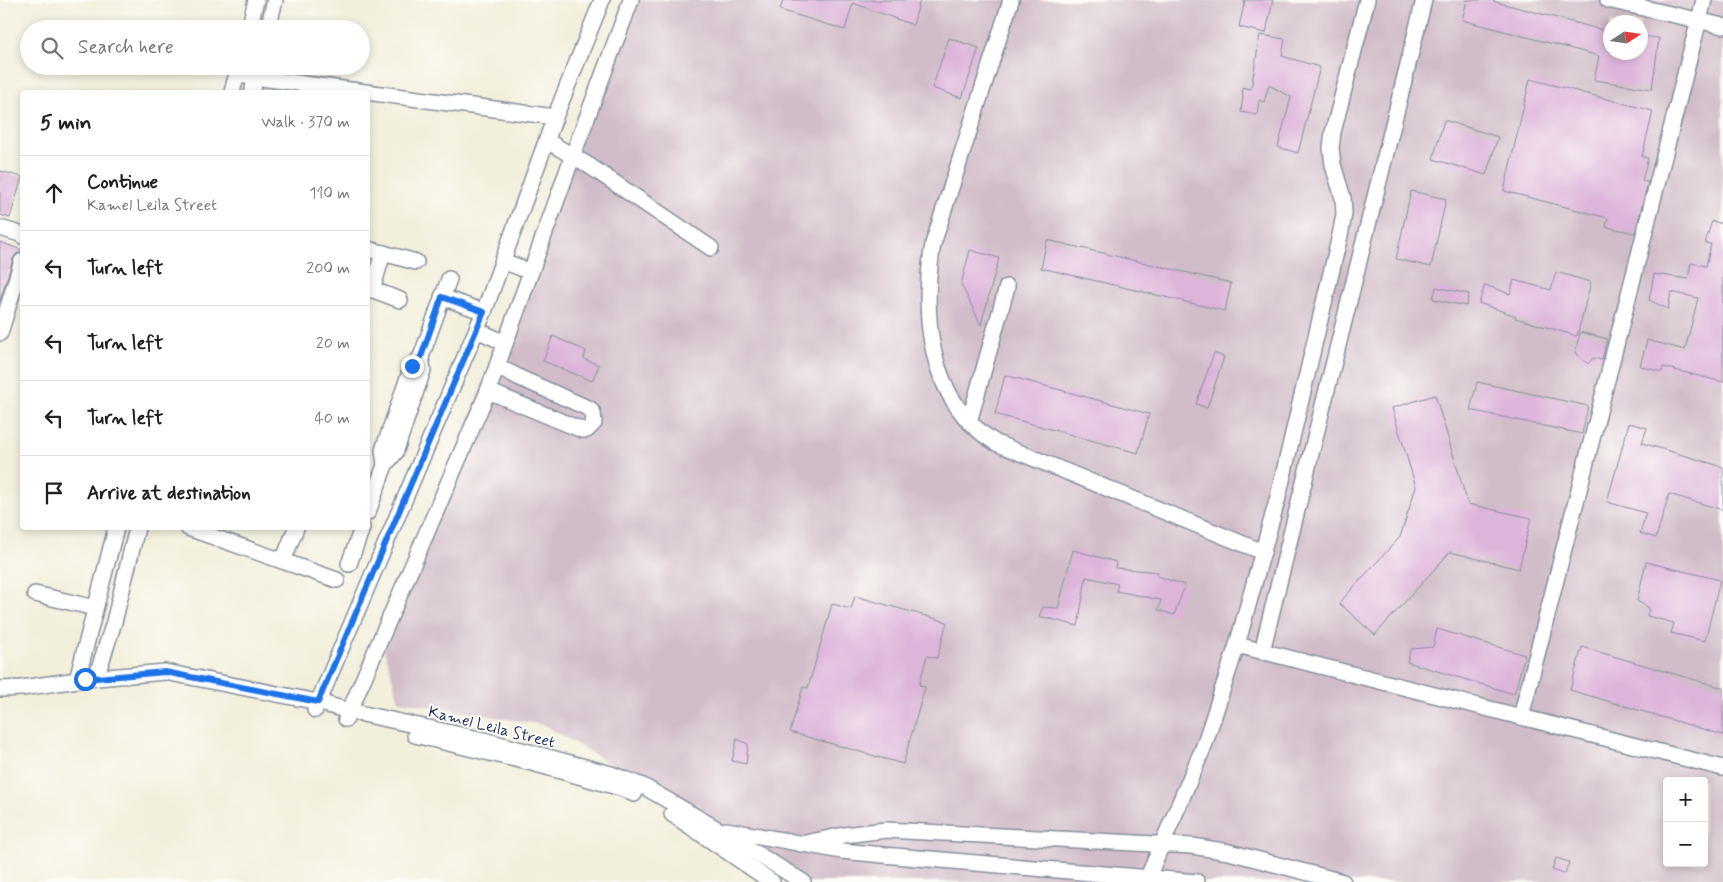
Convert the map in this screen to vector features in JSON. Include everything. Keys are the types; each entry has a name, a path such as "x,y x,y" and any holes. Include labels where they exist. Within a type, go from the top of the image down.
{"street":[{"path":"251,20 256,0"},
{"path":"270,20 275,0"},
{"path":"316,707 477,330 555,118 602,0"},
{"path":"348,715 488,391 631,0"},
{"path":"1011,0 940,218 928,271 929,325 937,367 949,395 969,422 983,435 996,443 1263,552"},
{"path":"1148,877 1204,746 1237,645 1278,497 1341,231 1344,214 1343,198 1333,165 1331,148 1333,132 1367,0"},
{"path":"1262,651 1424,0"},
{"path":"1608,0 1723,26"},
{"path":"1521,717 1704,0"},
{"path":"233,90 237,75"},
{"path":"252,90 256,75"},
{"path":"276,75 555,118"},
{"path":"547,141 573,155 711,248"},
{"path":"0,228 20,234"},
{"path":"370,250 416,262"},
{"path":"383,253 370,289 400,300"},
{"path":"503,261 531,272"},
{"path":"1,325 20,268"},
{"path":"370,506 385,465 395,453 423,370 421,357 449,279"},
{"path":"969,422 1008,287"},
{"path":"442,297 484,312"},
{"path":"477,330 505,342"},
{"path":"488,391 582,430 587,430 594,423 594,413 590,409 497,366"},
{"path":"77,680 115,530"},
{"path":"96,678 114,622 137,530"},
{"path":"201,530 221,533 283,562 337,580"},
{"path":"283,562 295,530"},
{"path":"349,564 361,530"},
{"path":"35,594 94,612 114,622"},
{"path":"1237,645 1723,768"},
{"name":"Kamel Leila Street","path":"0,689 165,672 316,707 536,764 620,788 640,796 683,821 772,882"},
{"name":"Kamel Leila Street","path":"348,715 484,740 611,774 643,786 803,882"},
{"path":"683,821 801,844 883,856 1197,882"},
{"path":"801,844 844,835 886,830 1162,844 1212,848 1343,882"}],"shaded area":[{"path":"631,0 1723,0 1723,882 807,882 544,725 399,701 384,649 399,600"}],"building":[{"path":"783,0 920,0 913,25 853,3 845,30 780,10"},
{"path":"1245,0 1273,0 1266,33 1239,27"},
{"path":"1467,0 1489,0 1603,30 1603,60 1648,60 1648,37 1659,38 1652,89 1594,80 1599,56 1462,20"},
{"path":"1260,35 1285,39 1282,56 1320,67 1298,153 1278,147 1291,97 1269,85 1264,102 1259,100 1257,115 1241,112 1242,87 1251,89"},
{"path":"949,38 979,48 962,98 932,88"},
{"path":"1530,79 1653,111 1642,157 1648,158 1642,181 1648,182 1635,233 1606,227 1608,218 1504,191"},
{"path":"1444,120 1498,137 1486,175 1433,159"},
{"path":"0,171 20,176 20,184 10,218 0,215"},
{"path":"1411,191 1446,199 1431,267 1396,259"},
{"path":"1712,221 1723,224 1723,382 1663,367 1662,372 1640,366 1647,340 1685,350 1698,298 1671,292 1668,309 1649,300 1654,274 1688,279 1691,263 1706,266 1711,244 1705,243"},
{"path":"1047,240 1231,283 1225,311 1041,268"},
{"path":"0,242 20,249 20,253 13,258 0,301"},
{"path":"970,250 999,258 981,325 961,284"},
{"path":"1556,272 1591,282 1577,336 1515,318 1516,316 1479,303 1485,285 1510,294 1514,280 1551,290"},
{"path":"1436,287 1469,294 1466,306 1433,299"},
{"path":"1580,332 1607,339 1602,360 1593,358 1588,364 1575,353"},
{"path":"553,336 586,351 584,359 599,365 592,381 543,361"},
{"path":"1214,353 1224,357 1207,408 1196,404"},
{"path":"1005,375 1149,414 1138,453 995,414"},
{"path":"1477,382 1588,406 1582,434 1470,410"},
{"path":"1435,395 1468,504 1531,518 1519,569 1450,552 1375,635 1339,603 1400,537 1416,487 1392,408"},
{"path":"1629,423 1647,428 1642,443 1723,467 1723,510 1669,494 1656,538 1640,533 1646,513 1607,502"},
{"path":"1073,550 1116,562 1115,568 1158,572 1157,576 1185,585 1174,615 1158,610 1161,600 1116,591 1118,584 1086,577 1078,626 1039,616 1043,607 1058,608"},
{"path":"1646,562 1720,580 1705,641 1671,633 1674,623 1647,616 1649,608 1637,601"},
{"path":"855,596 947,622 937,658 927,656 919,685 925,687 903,764 790,732 803,687 808,688 832,604 851,609"},
{"path":"1437,629 1525,655 1514,694 1407,662 1411,649 1433,647"},
{"path":"1582,647 1723,688 1723,735 1570,690"},
{"path":"737,739 748,744 746,764 732,761"},
{"path":"1556,858 1569,862 1565,874 1552,870"}],"route":[{"path":"85,679 165,672 318,702 484,312 442,297 421,357 412,366"}]}
